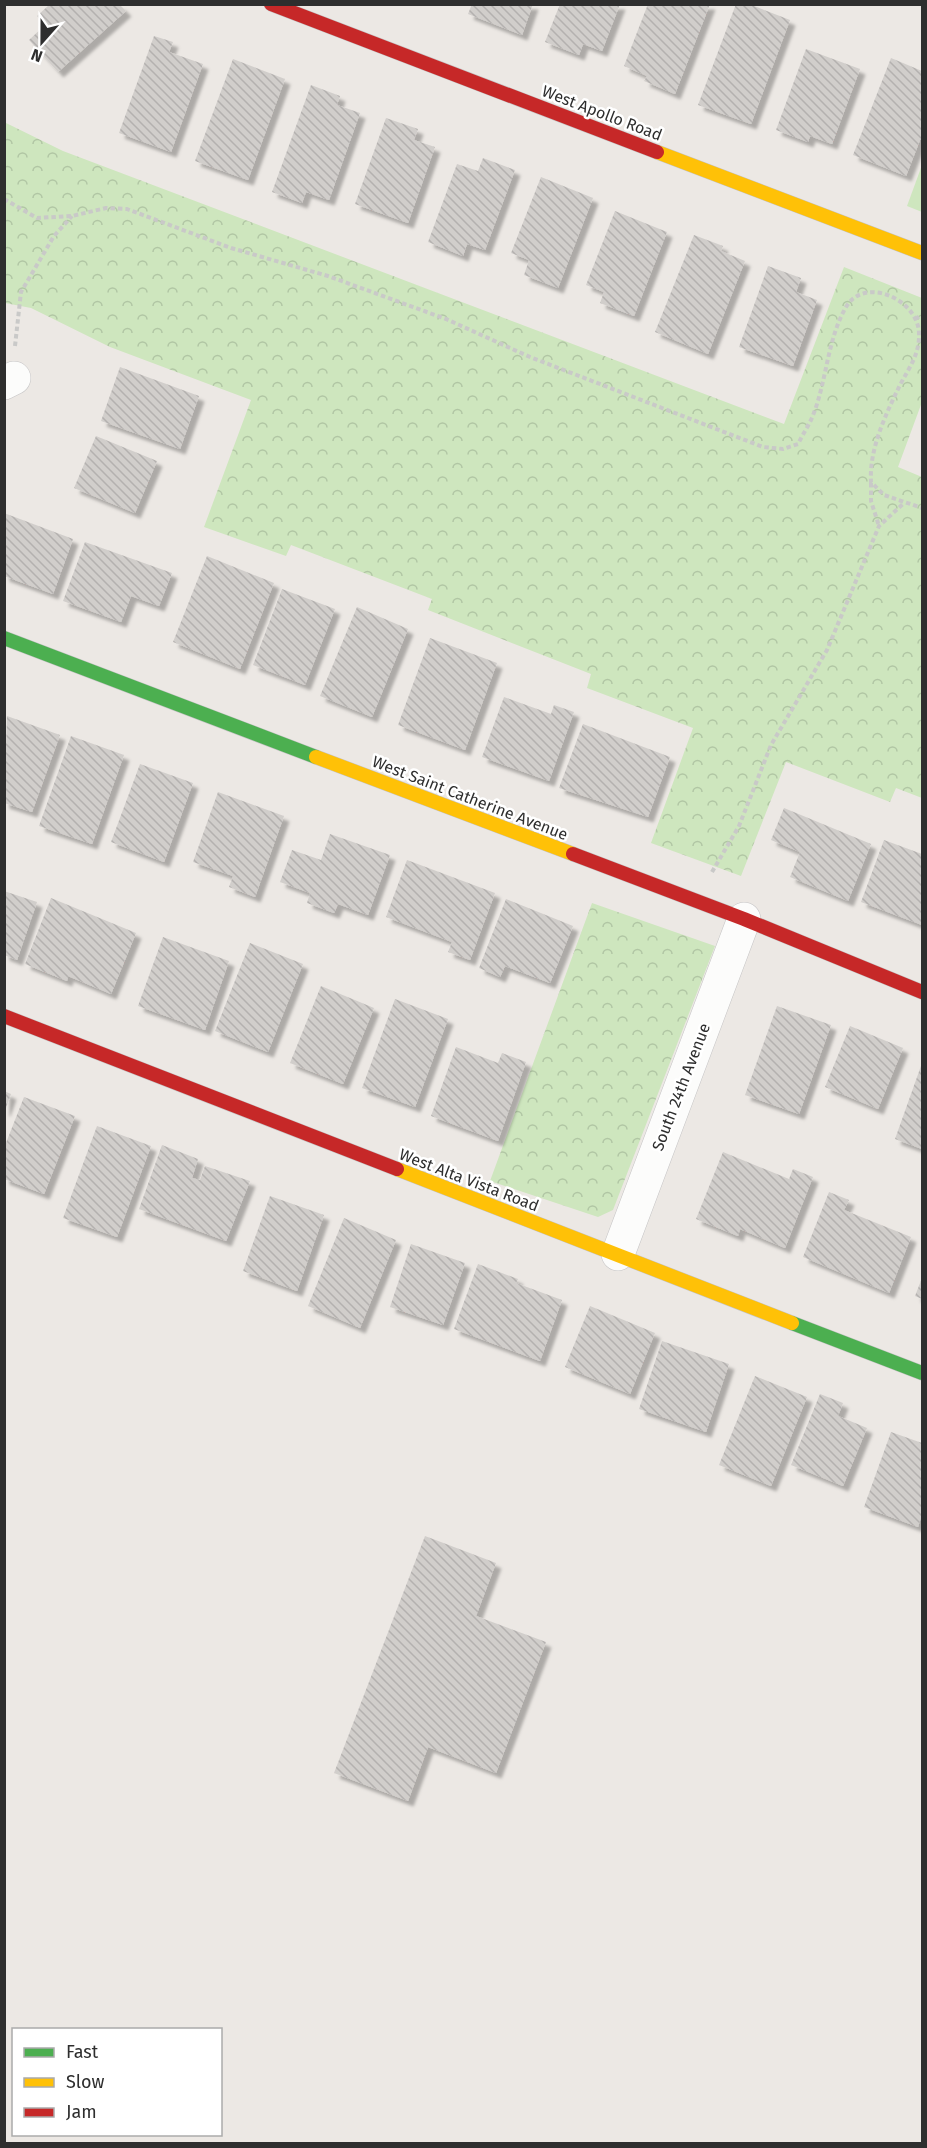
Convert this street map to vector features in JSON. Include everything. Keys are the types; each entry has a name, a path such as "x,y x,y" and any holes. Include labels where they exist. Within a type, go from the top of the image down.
{"street":[{"name":"West Apollo Road","path":"271,4 922,253"},
{"name":"West Saint Catherine Avenue","path":"4,638 744,919 922,992"},
{"name":"South 24th Avenue","path":"618,1254 744,919"},
{"name":"West Alta Vista Road","path":"4,1017 922,1373"}],"path":[{"path":"4,200 37,218 72,216 106,208 127,209 231,248 339,280 446,319 530,357 762,447 783,449 798,444 812,418 838,322 851,300 871,291 895,297 912,311 920,331 916,357 899,386 870,464 871,501 879,526"},
{"path":"9,381 21,292 54,236 72,216"},
{"path":"915,319 922,315"},
{"path":"871,482 884,495 922,508"},
{"path":"701,903 712,871 739,826 771,745 827,650 879,526 904,502"}],"green space":[{"path":"4,122 63,151 784,424 844,267 922,298 922,402 898,467 922,477 922,798 896,788 890,802 786,762 741,876 651,843 693,728 587,688 591,674 428,610 432,599 291,545 286,556 204,527 251,400 110,347 31,308 5,303"},
{"path":"922,165 922,212 907,206"},
{"path":"592,903 715,946 613,1210 598,1217 490,1181"}],"building":[{"path":"472,4 533,4 522,35 468,14"},
{"path":"560,4 620,4 602,51 583,44 579,55 545,42"},
{"path":"648,4 710,4 675,94 644,81 647,76 624,66"},
{"path":"736,4 749,4 790,20 751,124 698,105"},
{"path":"49,5 120,5 126,11 58,72 29,40 45,25 37,16"},
{"path":"154,36 173,42 169,52 203,64 171,152 119,133"},
{"path":"806,49 860,69 832,144 810,136 808,142 776,130"},
{"path":"891,58 922,71 922,135 906,176 853,155"},
{"path":"233,59 285,79 248,180 195,161"},
{"path":"311,85 340,96 337,105 360,113 329,200 306,192 302,203 272,192"},
{"path":"386,118 418,129 414,140 435,147 408,223 355,204"},
{"path":"483,158 515,170 485,250 467,244 463,256 428,242 457,164 478,171"},
{"path":"541,177 593,198 558,288 524,275 529,260 511,253"},
{"path":"615,211 667,232 634,316 600,303 604,292 586,285"},
{"path":"694,235 723,246 721,251 745,261 708,354 655,332"},
{"path":"768,266 801,278 796,292 817,300 793,366 739,347"},
{"path":"120,367 199,396 180,449 101,421"},
{"path":"96,436 157,461 135,513 74,488"},
{"path":"4,513 73,539 53,594 4,576"},
{"path":"85,542 172,573 159,606 131,596 121,622 63,601"},
{"path":"207,556 274,583 240,669 173,642"},
{"path":"282,589 335,609 305,685 253,665"},
{"path":"357,607 408,629 372,717 320,696"},
{"path":"430,638 497,663 465,750 398,725"},
{"path":"504,697 551,714 554,705 574,712 549,781 482,757"},
{"path":"7,716 60,735 32,812 4,803"},
{"path":"583,724 670,757 648,817 559,788"},
{"path":"71,736 124,755 92,844 39,826"},
{"path":"140,764 193,783 164,862 111,842"},
{"path":"218,792 284,816 255,897 229,887 233,876 193,862"},
{"path":"784,808 871,844 848,901 790,877 800,852 771,840"},
{"path":"330,834 390,855 368,915 338,904 334,913 307,903 310,893 280,882 292,850 321,860"},
{"path":"884,840 922,854 922,925 861,902"},
{"path":"407,860 495,893 470,960 448,952 452,942 386,917"},
{"path":"4,891 37,902 17,960 4,955"},
{"path":"51,898 136,933 111,994 68,976 67,981 25,964"},
{"path":"506,899 573,926 550,983 505,966 500,977 479,968"},
{"path":"163,937 229,961 205,1030 138,1006"},
{"path":"250,943 303,964 268,1052 215,1031"},
{"path":"321,986 374,1008 343,1084 290,1063"},
{"path":"395,999 448,1019 415,1107 362,1088"},
{"path":"777,1006 831,1025 799,1114 745,1095"},
{"path":"850,1026 903,1048 878,1109 825,1087"},
{"path":"456,1047 498,1063 502,1053 526,1062 498,1141 431,1116"},
{"path":"922,1063 922,1149 895,1139"},
{"path":"4,1091 11,1094 5,1111 4,1111"},
{"path":"24,1097 75,1116 44,1194 4,1179 4,1148"},
{"path":"97,1126 151,1146 117,1237 63,1218"},
{"path":"162,1145 198,1159 192,1178 200,1180 205,1166 250,1181 226,1241 139,1209"},
{"path":"723,1152 789,1179 793,1169 813,1177 785,1248 740,1229 738,1236 696,1219"},
{"path":"829,1192 849,1200 844,1210 911,1237 889,1293 803,1257"},
{"path":"270,1196 324,1215 297,1291 243,1271"},
{"path":"344,1218 396,1240 360,1328 308,1306"},
{"path":"411,1244 465,1263 443,1325 390,1307"},
{"path":"478,1264 518,1279 516,1283 562,1300 540,1361 454,1329"},
{"path":"922,1278 922,1299 915,1296"},
{"path":"590,1306 655,1333 630,1394 565,1367"},
{"path":"662,1341 729,1364 706,1432 639,1409"},
{"path":"755,1376 807,1397 771,1486 719,1465"},
{"path":"820,1394 843,1403 838,1416 867,1428 843,1486 791,1465"},
{"path":"891,1432 922,1443 922,1514 918,1527 864,1507"},
{"path":"425,1536 496,1563 476,1616 546,1642 496,1773 428,1747 408,1801 334,1773"}],"traffic: fast":[{"path":"4,638 316,757"},
{"path":"792,1323 922,1373"}],"traffic: slow":[{"path":"657,152 922,253"},
{"path":"316,757 573,854"},
{"path":"397,1169 792,1323"}],"traffic: jam":[{"path":"271,4 657,152"},
{"path":"573,854 744,919 922,992"},
{"path":"4,1016 397,1169"}]}
